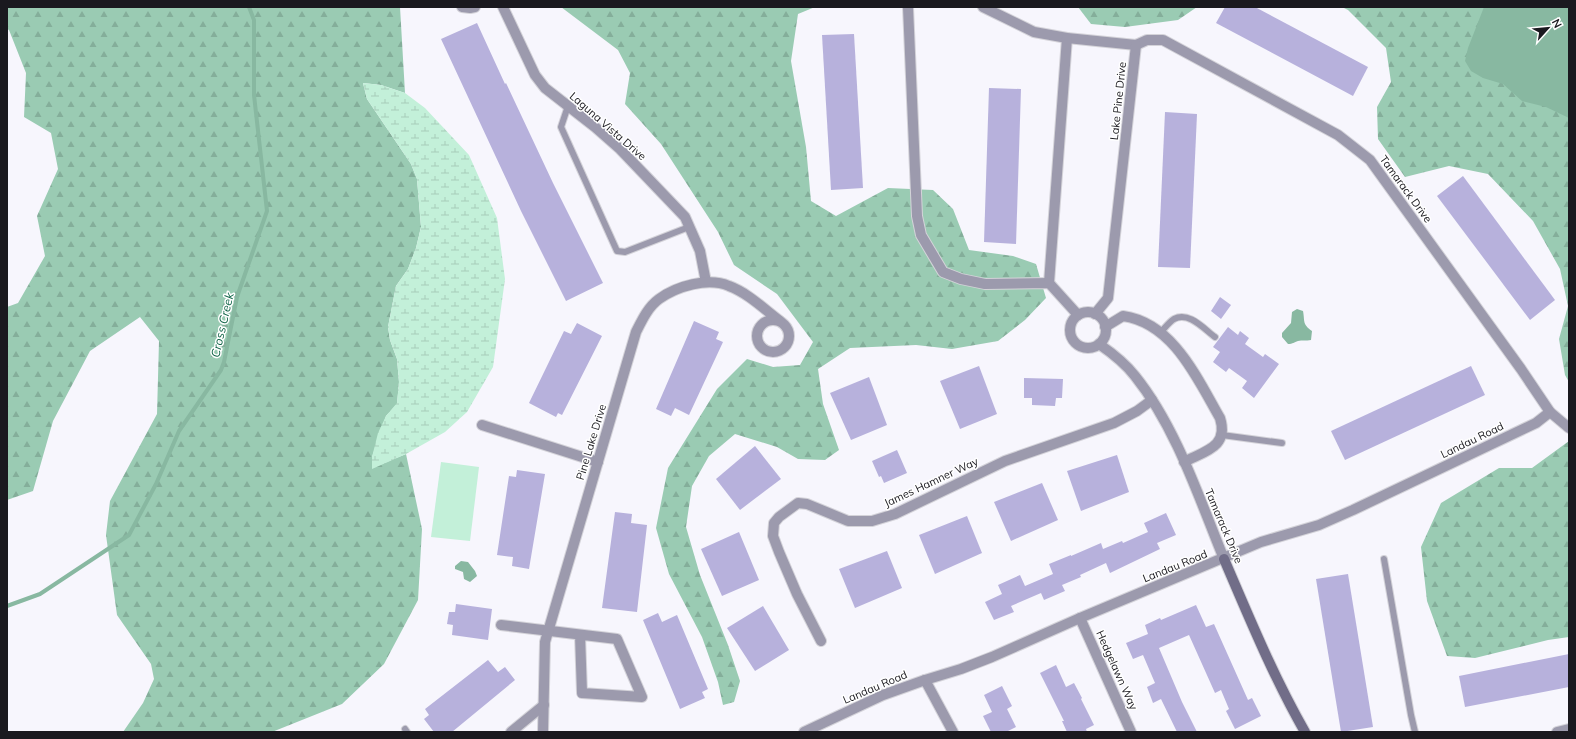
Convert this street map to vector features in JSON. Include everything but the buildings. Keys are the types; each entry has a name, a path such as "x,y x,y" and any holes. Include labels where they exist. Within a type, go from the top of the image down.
{"street":[{"path":"462,7 475,7"},
{"name":"Laguna Vista Drive","path":"503,7 535,75 545,88 614,144 685,217 700,251 706,282"},
{"path":"908,7 917,216 921,235 943,272 949,275 985,284 1049,283"},
{"path":"983,7 1034,32 1067,38 1136,45"},
{"path":"1067,38 1049,283 1078,315"},
{"name":"Tamarack Drive","path":"1136,45 1148,40 1163,40 1338,135 1370,160 1522,369 1550,412"},
{"name":"Lake Pine Drive","path":"1095,314 1108,298 1136,45"},
{"name":"Pine Lake Drive","path":"543,732 545,642 636,332 643,318 659,300 672,292 691,284 716,282 728,285 739,291 780,321"},
{"path":"1083,313 1095,314 1100,317 1105,327 1105,333 1099,344 1083,347 1071,336 1071,324 1078,315 1083,313"},
{"path":"1105,327 1123,316 1133,317 1150,324 1177,349 1190,366 1220,418 1223,426 1222,435 1217,445 1184,462"},
{"name":"Tamarack Drive","path":"1099,344 1116,357 1135,375 1164,419 1184,462 1258,638 1304,732"},
{"name":"James Hamner Way","path":"821,641 787,573 773,536 774,523 791,507 798,504 807,504 848,521 872,521 895,514 1005,461 1114,423 1137,411 1152,400"},
{"path":"1550,412 1569,428"},
{"name":"Landau Road","path":"804,732 884,695 992,657 1080,618 1261,542 1319,525 1536,423 1550,412"},
{"path":"482,425 598,462"},
{"name":"Hedgelawn Way","path":"1080,618 1131,732"},
{"path":"501,625 548,632 580,635 616,639 642,697 582,693 580,635"},
{"path":"925,680 953,732"},
{"path":"510,732 544,705"},
{"path":"1557,732 1569,729"}],"lane":[{"path":"568,106 561,127 616,251 625,252 689,227"},
{"path":"1160,333 1174,319 1189,317 1215,337"},
{"path":"1222,435 1282,443"},
{"path":"1384,559 1415,732"}],"green space":[{"path":"7,7 400,7 405,93 381,85 363,83 367,99 411,164 417,179 421,227 416,248 408,269 396,286 388,327 390,340 397,359 399,382 397,404 386,416 372,457 372,468 406,454 422,529 418,600 384,664 342,704 272,732 123,732 143,703 154,679 151,664 117,615 106,535 110,501 157,414 159,341 140,317 90,351 53,421 33,491 7,500 7,307 18,303 45,256 37,216 58,169 51,133 24,117 26,73 9,30 7,29"},
{"path":"561,7 815,7 798,14 791,61 806,147 811,201 836,216 888,188 933,190 953,209 969,250 1013,256 1036,264 1046,298 1025,320 998,341 952,349 916,345 850,348 818,369 823,404 839,450 825,460 798,459 777,447 735,434 709,456 692,486 686,527 700,575 728,645 740,681 734,702 723,705 718,682 702,637 669,574 656,528 668,468 717,389 747,359 773,367 800,365 813,342 777,294 734,265 718,232 661,144 625,104 630,73 618,50"},
{"path":"1078,7 1197,7 1178,20 1125,27 1091,24"},
{"path":"1342,7 1569,7 1569,382 1565,375 1559,339 1568,306 1560,269 1533,221 1488,174 1449,166 1405,177 1378,139 1377,107 1391,82 1386,48 1348,10"},
{"path":"363,83 381,85 405,93 425,108 469,155 497,218 505,279 493,367 467,412 445,432 406,454 372,469 372,457 378,433 386,416 397,403 399,382 397,359 390,340 388,327 396,286 408,269 416,248 421,227 417,179 411,164 367,99"},
{"path":"1569,441 1569,637 1548,640 1475,658 1447,656 1427,601 1421,547 1441,503 1499,468 1532,468"},
{"path":"441,462 479,467 470,541 431,537"}],"shaded area":[{"path":"1484,7 1569,7 1569,118 1546,107 1522,101 1503,84 1483,78 1471,71 1465,61 1468,48"},
{"path":"1297,309 1303,311 1305,324 1312,331 1311,340 1288,344 1282,337 1282,333 1291,323 1292,312"},
{"path":"461,561 468,562 475,571 477,576 470,582 464,579 463,572 455,569 455,566"}],"waterway":[{"name":"Cross Creek","path":"7,606 40,594 129,535 156,484 179,431 221,370 224,362 237,297 267,211 254,95 254,20 249,7"}]}
